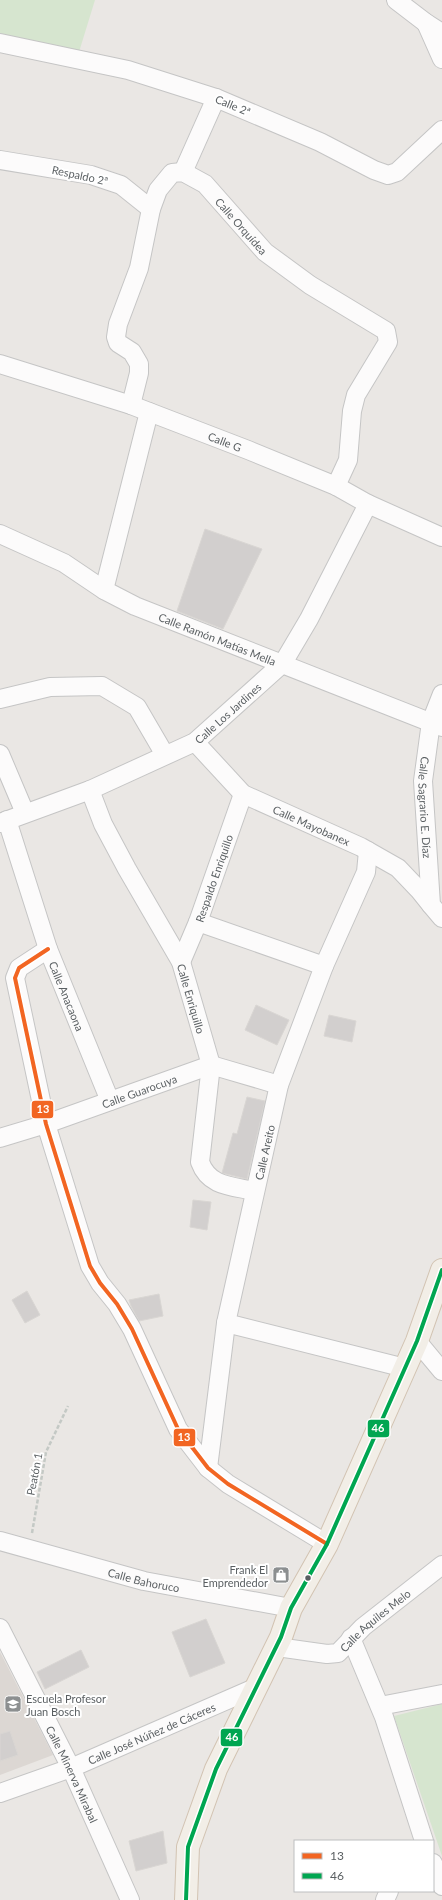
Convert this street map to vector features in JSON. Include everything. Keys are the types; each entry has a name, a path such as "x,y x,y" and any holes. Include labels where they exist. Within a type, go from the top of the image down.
{"main road":[{"path":"186,1900 188,1846 216,1769 277,1647 291,1608 327,1544 417,1341 442,1270"}],"street":[{"path":"396,0 426,24 442,33"},
{"path":"426,24 442,59"},
{"name":"Calle 2ª","path":"0,43 128,70 216,98 320,142 374,170 388,175 397,172 442,130"},
{"path":"131,406 139,373 139,364 132,352 118,343 116,337 118,324 139,268 151,209 158,190 172,173 183,172 216,98"},
{"name":"Respaldo 2ª","path":"0,160 91,175 121,185 151,209"},
{"name":"Calle Orquídea","path":"183,172 206,184 265,252 310,285 386,331 388,342 356,395 352,411 348,460 336,486"},
{"name":"Calle G","path":"0,364 149,412 248,450 336,486 368,504 442,537"},
{"path":"104,590 149,412"},
{"name":"Calle Los Jardines","path":"4,822 90,790 195,742 283,663 309,619 368,504"},
{"name":"Calle Ramón Matías Mella","path":"0,534 64,563 104,590 135,606 283,663 437,725"},
{"path":"0,699 50,687 102,686 137,708 165,755"},
{"name":"Calle Sagrario E. Díaz","path":"436,912 423,781 437,725 442,694"},
{"name":"Calle Mayobanex","path":"195,742 242,794 368,851 398,868 419,890 436,912"},
{"path":"0,754 25,813"},
{"name":"Calle Enriquillo","path":"90,790 103,824 180,962 211,1065 200,1162 204,1173 214,1182 255,1191"},
{"name":"Respaldo Enriquillo","path":"180,962 198,922 242,794"},
{"name":"Calle Anacaona","path":"4,822 48,949 110,1101"},
{"name":"Calle Areito","path":"208,1468 226,1323 279,1085 324,966 366,872 368,851"},
{"path":"198,922 324,966"},
{"path":"48,949 19,968 15,978 46,1124 90,1266 100,1283 117,1304 132,1329 178,1429 208,1468 228,1484 327,1544"},
{"path":"211,1065 279,1085"},
{"name":"Calle Guarocuya","path":"0,1138 46,1124 211,1065"},
{"path":"226,1323 405,1368"},
{"path":"417,1341 442,1372"},
{"name":"Calle Bahoruco","path":"0,1541 144,1581 291,1608"},
{"name":"Calle Aquiles Melo","path":"277,1647 328,1654 338,1653 351,1638 442,1565"},
{"name":"Calle Minerva Mirabal","path":"0,1628 72,1768 130,1900"},
{"path":"351,1638 380,1706 420,1838"},
{"name":"Calle José Núñez de Cáceres","path":"0,1794 72,1768 257,1687"},
{"path":"380,1706 442,1694"},
{"path":"434,1866 442,1886"}],"path":[{"name":"Peatón 1","path":"29,1549 46,1452 68,1406"}],"shaded area":[{"name":"Escuela Profesor Juan Bosch","path":"0,1652 53,1755 0,1775"}],"green space":[{"path":"0,0 95,0 79,52 0,36"},
{"path":"442,1704 442,1856 394,1716"}],"building":[{"path":"205,529 262,549 223,629 177,611"},
{"path":"256,1005 289,1020 277,1045 245,1030"},
{"path":"329,1015 356,1021 352,1042 324,1036"},
{"path":"247,1097 265,1101 247,1179 222,1173 233,1133 237,1134"},
{"path":"193,1200 211,1202 207,1230 190,1227"},
{"path":"27,1291 40,1315 25,1323 12,1300"},
{"path":"159,1294 163,1316 139,1321 129,1300"},
{"path":"206,1619 225,1663 190,1677 172,1632"},
{"path":"81,1650 89,1667 45,1689 37,1672"},
{"path":"10,1731 18,1755 0,1761 0,1734"},
{"path":"163,1831 167,1863 136,1871 129,1841"}],"transit line":[{"name":"13","path":"48,949 19,968 15,978 46,1124 90,1266 100,1283 117,1304 132,1329 178,1429 208,1468 228,1484 327,1544"},
{"name":"46","path":"186,1900 188,1847 216,1769 281,1637 291,1608 327,1544 417,1341 442,1270"}],"place":[{"name":"Frank El Emprendedor","path":"281,1575"},
{"name":"Escuela Profesor Juan Bosch","path":"13,1704"}]}
